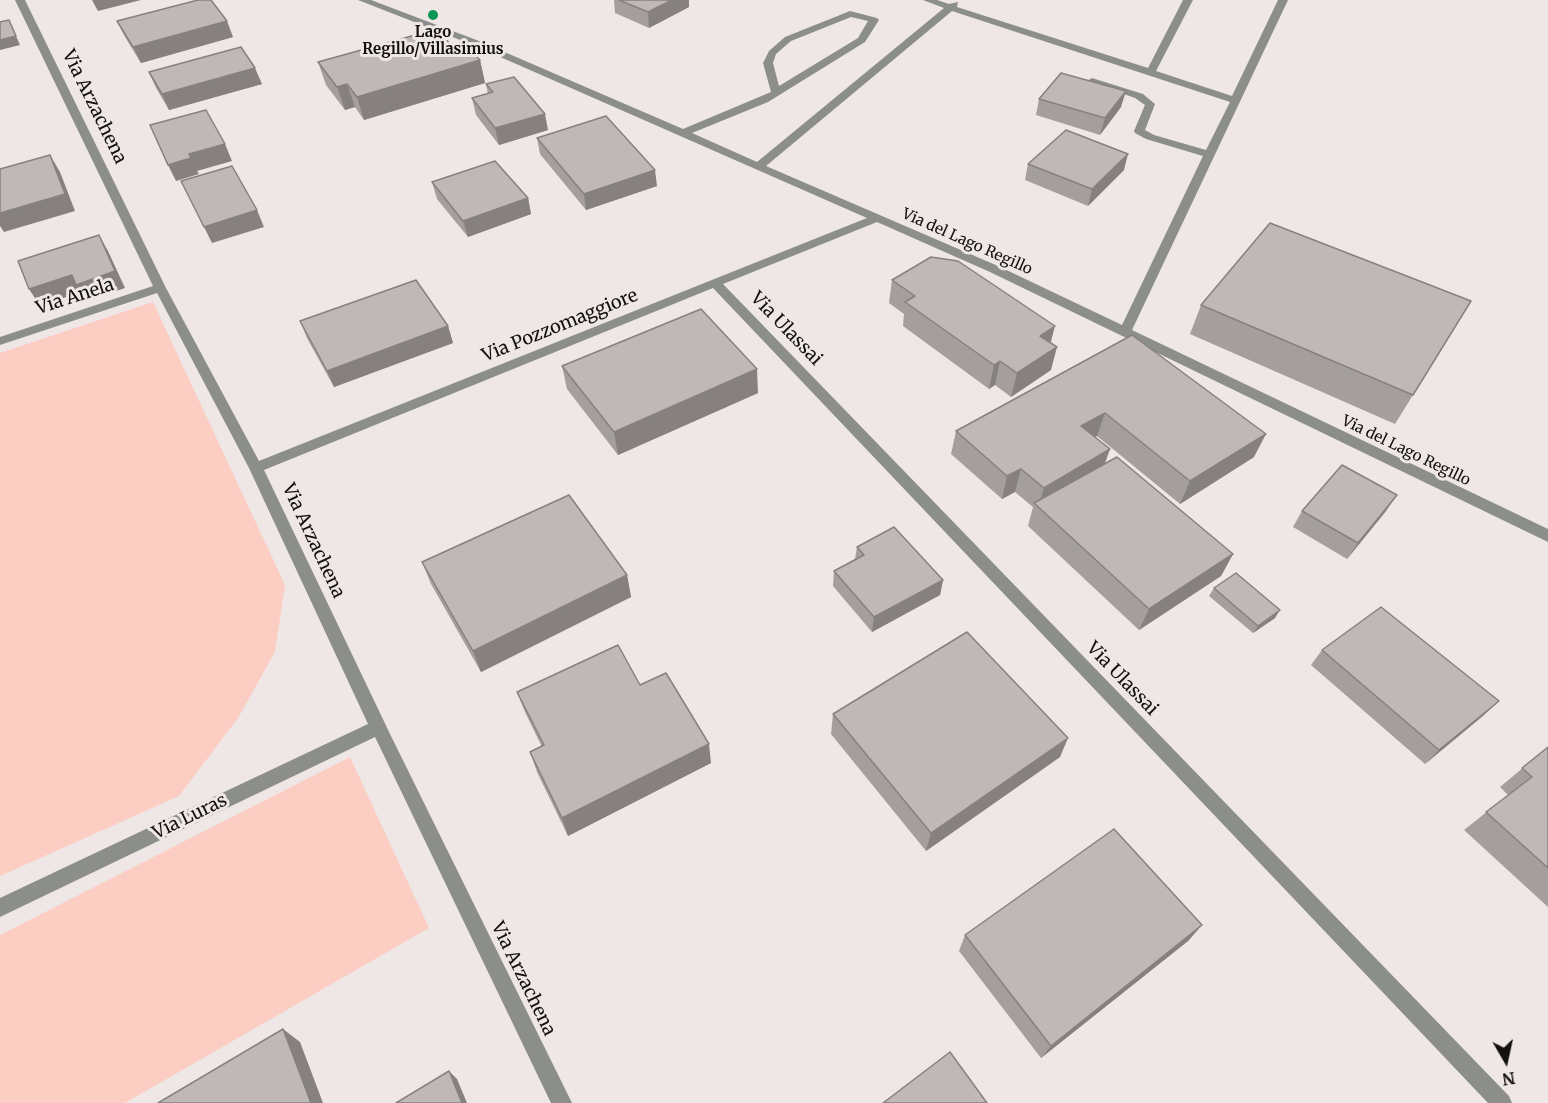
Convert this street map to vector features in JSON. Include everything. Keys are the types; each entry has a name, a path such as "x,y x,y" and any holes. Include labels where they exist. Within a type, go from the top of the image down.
{"street":[{"name":"Via Arzachena","path":"20,0 160,288 256,468 562,1103"},
{"name":"Via del Lago Regillo","path":"363,0 441,28 994,269 1548,536"},
{"path":"928,0 1235,100"},
{"path":"759,166 960,0"},
{"path":"1150,73 1188,0"},
{"path":"1125,332 1283,0"},
{"path":"683,133 776,93 862,40 874,20 850,14 788,39 772,53 768,63 776,93"},
{"path":"1092,81 1139,96 1150,104 1139,131 1150,138 1209,154"},
{"name":"Via Pozzomaggiore","path":"256,468 877,218"},
{"name":"Via Ulassai","path":"715,283 1502,1103"},
{"name":"Via Anela","path":"0,341 160,288"},
{"name":"Via Luras","path":"0,908 379,727"}],"shaded area":[{"path":"153,302 285,585 275,652 238,718 179,796 0,876 0,353"},
{"path":"350,757 429,928 125,1103 0,1103 0,935"}],"building":[{"path":"198,0 211,0 227,21 133,47 117,21"},
{"path":"619,0 672,0 648,12"},
{"path":"9,20 16,36 0,40 0,22"},
{"path":"437,29 451,45 462,42 480,60 357,97 347,84 337,87 318,62"},
{"path":"241,47 255,68 162,94 149,72"},
{"path":"1061,73 1126,91 1105,118 1039,99"},
{"path":"514,77 545,114 495,128 472,98 493,92 486,84"},
{"path":"206,110 225,144 189,154 191,158 168,165 150,125"},
{"path":"606,116 655,170 584,194 537,138"},
{"path":"1066,130 1128,154 1092,189 1028,164"},
{"path":"50,155 65,194 0,213 0,169"},
{"path":"495,161 528,198 463,221 432,182"},
{"path":"232,166 257,210 204,227 181,181"},
{"path":"1270,223 1471,301 1413,395 1201,305"},
{"path":"99,235 115,271 76,285 72,275 29,289 18,261"},
{"path":"931,257 958,261 1055,326 1040,336 1057,347 1017,373 1000,361 994,365 905,302 915,296 892,280"},
{"path":"416,280 448,326 327,371 300,321"},
{"path":"701,309 757,369 614,432 562,366"},
{"path":"1132,335 1266,434 1190,481 1105,413 1081,426 1110,449 1044,488 1021,469 1007,476 956,431"},
{"path":"1117,457 1233,554 1149,609 1034,503"},
{"path":"1342,465 1397,495 1358,543 1302,511"},
{"path":"569,495 627,575 473,651 422,562"},
{"path":"894,527 943,580 874,617 834,571 864,555 857,547"},
{"path":"1236,573 1280,610 1258,626 1214,588"},
{"path":"1381,607 1499,701 1439,750 1322,650"},
{"path":"967,632 1068,738 931,833 833,714"},
{"path":"618,645 640,685 666,673 709,744 562,818 530,752 544,745 517,692"},
{"path":"1548,747 1548,868 1486,812 1532,777 1522,768"},
{"path":"1114,829 1202,925 1051,1046 965,935"},
{"path":"283,1029 311,1103 158,1103"},
{"path":"950,1052 987,1103 883,1103"},
{"path":"449,1071 462,1103 396,1103"}],"place":[{"name":"Lago Regillo/Villasimius","path":"433,15"}]}
